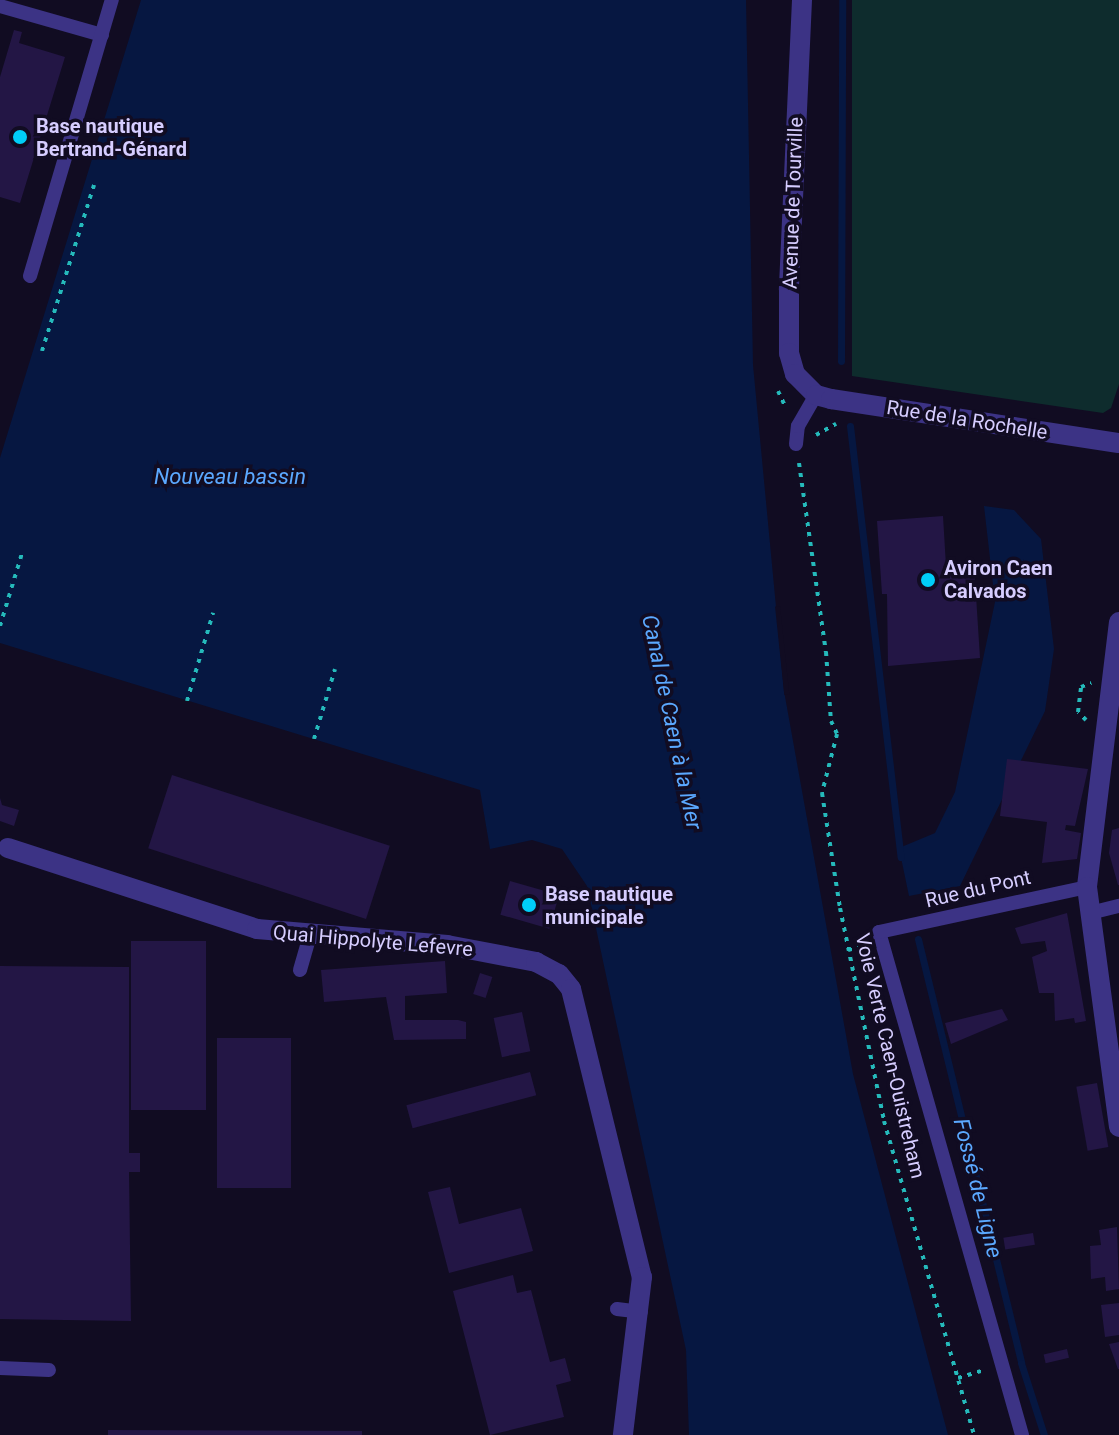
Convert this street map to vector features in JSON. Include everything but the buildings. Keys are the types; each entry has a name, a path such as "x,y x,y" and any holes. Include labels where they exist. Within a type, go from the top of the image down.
{"street":[{"name":"Avenue de Tourville","path":"802,0 789,353 795,374 816,395"},
{"name":"Rue de la Rochelle","path":"816,395 1119,443"},
{"path":"1119,622 1087,887 1119,1127"},
{"name":"Quai Hippolyte Lefevre","path":"3,847 257,929 310,936 447,945 536,962 559,974 571,989 599,1132 642,1277 641,1312 623,1435"}],"lane":[{"path":"30,276 112,0"},
{"path":"0,6 102,35"},
{"path":"796,444 798,426 816,395"},
{"name":"Rue du Pont","path":"1002,1365 879,932 1087,887"},
{"path":"1090,913 1119,906"},
{"path":"300,970 310,936"},
{"path":"617,1309 641,1312"},
{"path":"1002,1365 1022,1435"},
{"path":"0,1368 49,1370"}],"path":[{"path":"42,351 94,185"},
{"name":"Voie Verte Caen-Ouistreham","path":"796,444 835,728 822,793 842,922 884,1121 974,1435"},
{"path":"0,626 22,553"},
{"path":"187,701 213,613"},
{"path":"314,739 335,669"},
{"path":"1078,712 1081,687"},
{"path":"958,1378 1002,1365"}],"green space":[{"path":"852,0 1119,0 1119,384 1111,408 1103,413 852,376"}],"water":[{"path":"141,0 746,0 753,365 784,691 853,1074 948,1435 689,1435 686,1350 587,886 562,849 532,840 490,849 480,790 0,643 0,458"},
{"path":"984,506 1014,510 1041,539 1054,649 1045,711 960,886 909,896 899,848 935,833 955,792 995,602"}],"pier":[{"path":"780,606 789,695 784,695 775,607"}],"waterway":[{"path":"841,361 842,0"},
{"path":"850,426 901,857"},
{"name":"Fossé de Ligne","path":"918,939 1021,1363 1044,1435"}],"place":[{"name":"Base nautique Bertrand-Génard","path":"20,137"},
{"name":"Aviron Caen Calvados","path":"928,580"},
{"name":"Base nautique municipale","path":"529,905"}],"water label":[{"name":"Nouveau bassin","path":"230,477"},
{"name":"Canal de Caen à la Mer","path":"672,722"}]}
